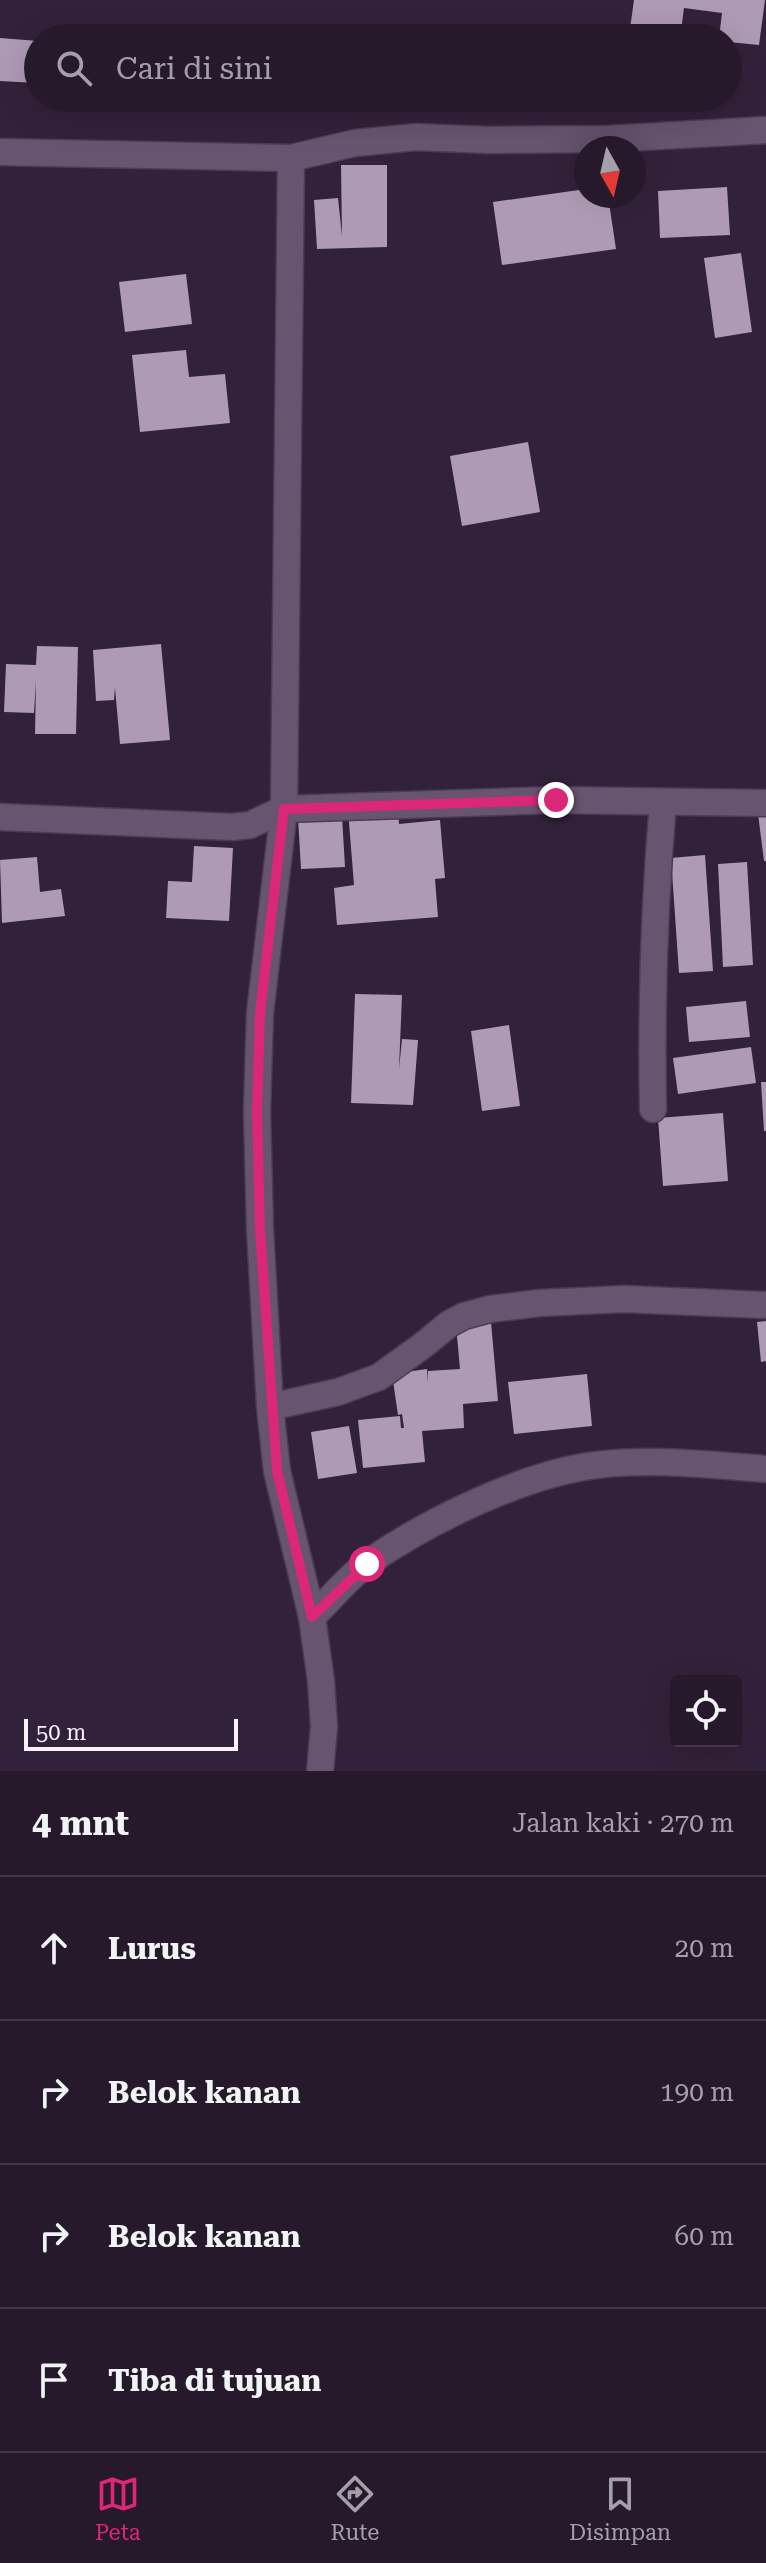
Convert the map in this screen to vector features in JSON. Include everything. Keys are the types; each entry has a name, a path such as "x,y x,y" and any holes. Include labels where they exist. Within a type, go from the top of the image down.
{"street":[{"path":"0,152 291,158 355,143 416,137 607,139 766,130"},
{"path":"291,158 284,809 260,1013 257,1112 270,1407 277,1471 312,1617 321,1681 324,1727 320,1771"},
{"path":"0,817 232,827 250,825 284,809 556,800 766,803"},
{"path":"653,1109 651,994 663,803"},
{"path":"270,1407 338,1392 379,1377 449,1324 490,1309 624,1299 766,1305"},
{"path":"312,1617 367,1564 431,1525 512,1486 595,1465 682,1463 766,1469"}],"building":[{"path":"634,0 765,0 759,45 742,43 742,24 721,24 722,13 684,8 682,24 631,24"},
{"path":"0,38 24,40 24,82 0,81"},
{"path":"341,165 387,165 387,247 317,249 314,200 338,198 342,236"},
{"path":"727,187 730,235 660,238 658,191"},
{"path":"574,191 574,208 610,208 616,249 502,265 493,202"},
{"path":"741,253 752,332 715,338 704,258"},
{"path":"186,274 192,324 125,332 119,282"},
{"path":"186,350 189,377 225,374 230,423 140,432 132,355"},
{"path":"528,442 540,512 462,526 450,456"},
{"path":"161,644 170,740 120,744 115,688 114,700 96,701 93,650"},
{"path":"37,646 78,647 76,734 35,734 36,681 34,713 4,712 6,664 36,665"},
{"path":"398,807 399,824 440,820 445,878 435,879 438,917 337,925 334,888 354,885 348,810"},
{"path":"766,813 766,861 764,861 758,814"},
{"path":"342,816 345,867 301,869 298,818"},
{"path":"194,846 233,848 229,921 166,918 168,881 192,882"},
{"path":"705,855 713,971 679,973 671,858"},
{"path":"37,857 40,892 61,889 65,916 2,923 0,860"},
{"path":"747,862 753,965 723,967 718,864"},
{"path":"355,994 402,995 399,1069 402,1039 418,1040 413,1105 351,1103"},
{"path":"746,1001 750,1037 689,1042 686,1007"},
{"path":"509,1025 520,1106 482,1111 471,1031"},
{"path":"751,1047 756,1083 678,1094 673,1058"},
{"path":"761,1082 766,1082 766,1131 764,1131"},
{"path":"723,1113 728,1181 663,1186 658,1118"},
{"path":"766,1321 766,1361 761,1362 757,1322"},
{"path":"491,1322 498,1401 463,1404 464,1428 422,1431 425,1462 363,1468 358,1420 400,1416 401,1428 404,1428 402,1414 398,1415 392,1374 427,1369 428,1382 428,1371 460,1369 456,1325"},
{"path":"587,1374 592,1426 514,1434 508,1382"},
{"path":"349,1426 357,1473 318,1479 311,1432"}],"route":[{"path":"367,1564 312,1617 277,1471 270,1407 260,1229 257,1112 260,1013 284,809 556,800"}]}
